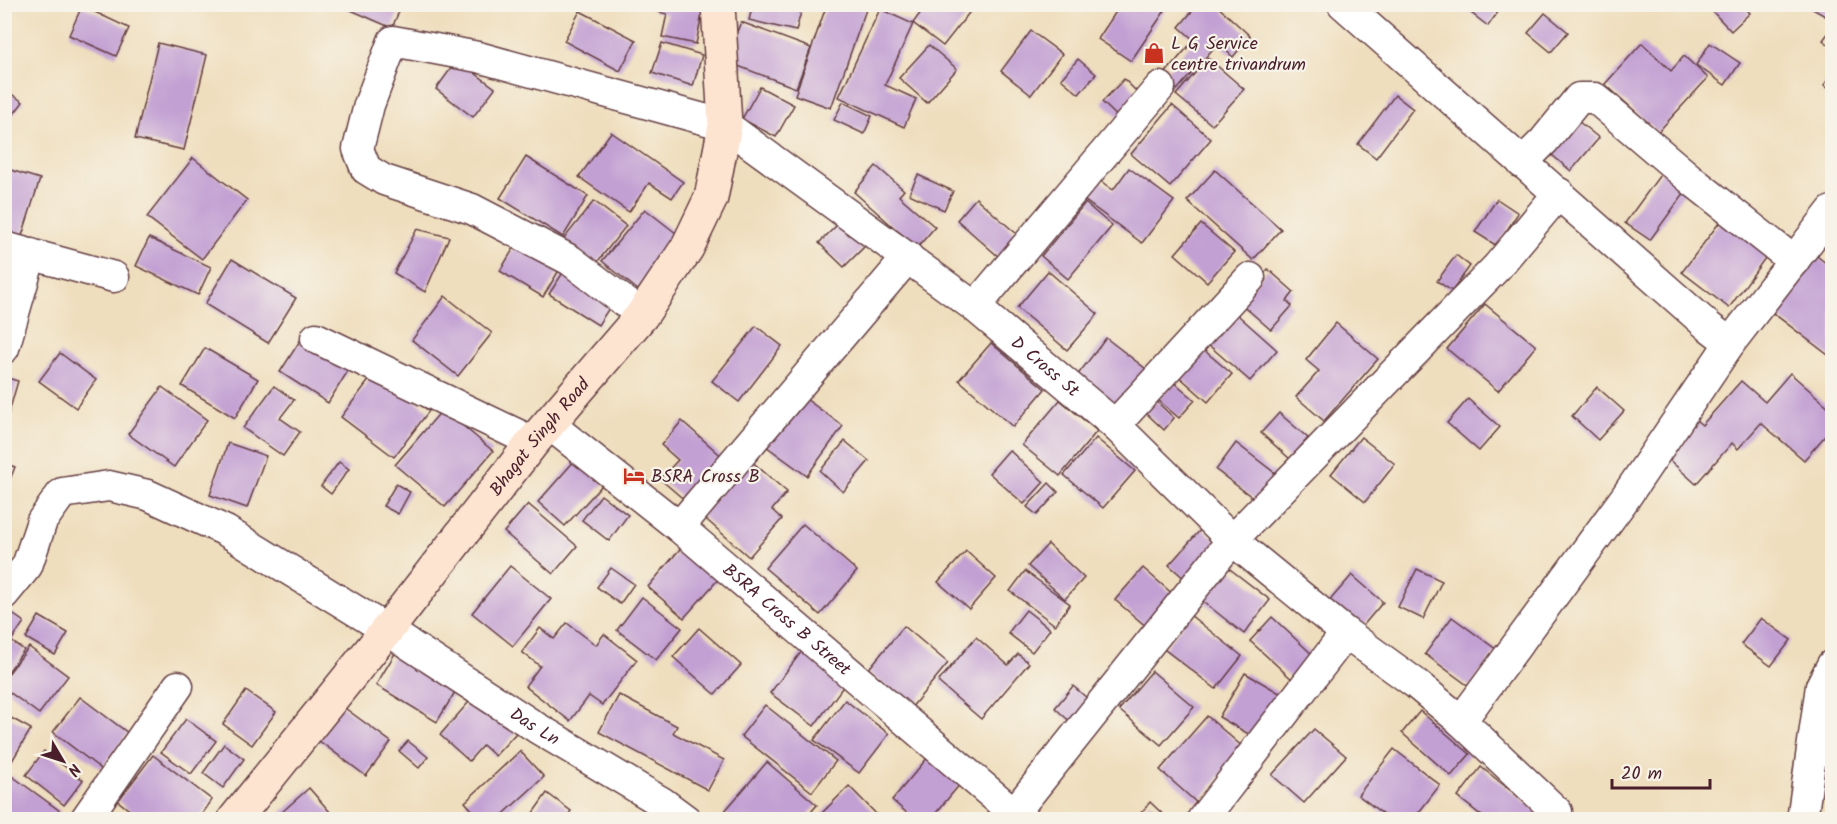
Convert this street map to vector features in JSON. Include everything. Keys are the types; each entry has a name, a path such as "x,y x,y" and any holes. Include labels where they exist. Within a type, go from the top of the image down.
{"street":[{"name":"Bhagat Singh Road","path":"234,819 387,630 541,433 642,315 687,248 711,198 725,125 718,4"},
{"path":"1342,4 1730,343"},
{"path":"642,315 570,260 472,209 384,180 366,169 358,149 369,105 393,41 478,57 725,125"},
{"path":"975,307 1160,87"},
{"path":"1522,163 1544,141 1579,98 1595,98 1694,182 1794,261"},
{"name":"D Cross St","path":"725,125 975,307 1115,425 1232,540 1346,633 1415,683 1461,722 1557,812 1557,819"},
{"path":"1018,816 1232,540 1497,267 1559,194"},
{"path":"1461,722 1625,498 1730,343 1833,211"},
{"path":"4,348 18,250 114,277"},
{"path":"679,527 908,257"},
{"path":"1115,425 1250,278"},
{"name":"BSRA Cross B Street","path":"316,338 541,433 679,527 1018,816"},
{"name":"Das Ln","path":"4,594 27,566 42,521 62,493 109,486 148,495 226,531 387,630 537,728 686,819"},
{"path":"1202,819 1346,633"},
{"path":"1802,819 1821,686 1833,665"},
{"path":"85,819 178,686"}],"building":[{"path":"337,4 402,4 392,28"},
{"path":"655,4 704,4 696,44 662,37 667,14 654,11"},
{"path":"753,4 803,4 796,31 749,20"},
{"path":"827,4 868,4 831,108 795,95"},
{"path":"927,4 976,4 943,46 913,23"},
{"path":"1121,4 1166,4 1168,6 1131,61 1098,39"},
{"path":"1198,4 1215,4 1250,36 1233,57 1218,43 1177,90 1162,77 1194,40 1179,27"},
{"path":"1470,4 1489,4 1498,12 1488,26 1466,9"},
{"path":"1721,4 1742,4 1750,13 1731,31 1713,12"},
{"path":"1804,4 1832,4 1832,20"},
{"path":"82,6 129,28 116,56 69,35"},
{"path":"880,9 913,24 885,85 916,99 904,127 839,97"},
{"path":"580,11 636,40 620,71 564,41"},
{"path":"1545,13 1568,32 1551,52 1528,33"},
{"path":"741,22 811,48 796,88 725,61"},
{"path":"1832,28 1832,47 1823,40"},
{"path":"1031,31 1062,54 1031,95 1001,71"},
{"path":"158,43 207,55 184,150 135,139"},
{"path":"662,43 702,55 693,86 652,73"},
{"path":"1642,43 1671,71 1684,56 1708,78 1658,132 1605,84"},
{"path":"1710,43 1740,63 1725,85 1696,65"},
{"path":"929,45 957,69 927,103 899,78"},
{"path":"1208,58 1244,89 1212,125 1176,95"},
{"path":"1078,59 1096,74 1079,94 1061,79"},
{"path":"457,60 495,88 473,117 436,89"},
{"path":"1832,75 1832,92 1824,85"},
{"path":"1124,79 1142,97 1120,119 1102,102"},
{"path":"760,87 794,105 776,137 742,119"},
{"path":"4,89 23,102 4,127"},
{"path":"1395,95 1413,109 1376,158 1358,144"},
{"path":"843,102 872,116 864,134 834,120"},
{"path":"1172,105 1211,139 1170,187 1131,154"},
{"path":"1573,117 1599,138 1571,171 1546,150"},
{"path":"611,132 683,182 672,198 649,183 629,212 579,177"},
{"path":"526,157 588,196 563,237 500,198"},
{"path":"193,158 247,200 202,259 147,217"},
{"path":"876,166 904,190 899,196 935,227 917,248 854,192"},
{"path":"4,168 40,179 22,236 4,231"},
{"path":"1129,168 1174,201 1142,243 1080,197 1095,177 1113,190"},
{"path":"1665,168 1690,185 1650,240 1625,223"},
{"path":"1215,170 1281,229 1253,260 1187,201"},
{"path":"918,175 953,191 944,210 909,194"},
{"path":"976,198 1019,236 1000,258 957,220"},
{"path":"1497,199 1518,213 1497,246 1475,232"},
{"path":"594,201 626,226 591,270 559,245"},
{"path":"1085,203 1112,226 1068,279 1041,256"},
{"path":"645,209 681,237 638,290 602,261"},
{"path":"1722,219 1768,254 1729,308 1682,272"},
{"path":"842,220 867,244 844,267 819,243"},
{"path":"1201,224 1234,252 1207,282 1175,254"},
{"path":"417,229 449,237 425,292 394,273"},
{"path":"149,238 211,267 198,295 136,266"},
{"path":"518,241 561,267 543,297 500,271"},
{"path":"1812,252 1832,268 1832,358 1769,310"},
{"path":"1456,255 1470,266 1452,291 1437,281"},
{"path":"232,259 296,298 268,343 205,304"},
{"path":"570,262 619,293 598,325 549,294"},
{"path":"1268,269 1294,292 1287,301 1292,306 1271,330 1239,302"},
{"path":"1048,271 1098,314 1067,350 1017,308"},
{"path":"445,296 492,333 458,376 412,340"},
{"path":"1485,304 1536,346 1498,391 1447,349"},
{"path":"1231,309 1277,350 1250,381 1204,341"},
{"path":"1336,323 1378,359 1324,421 1296,397 1319,371 1306,360"},
{"path":"756,326 782,346 739,402 712,381"},
{"path":"303,336 351,366 328,403 280,372"},
{"path":"1106,338 1155,376 1125,414 1076,377"},
{"path":"991,343 1045,389 1013,427 959,380"},
{"path":"1198,345 1232,374 1208,402 1175,373"},
{"path":"205,348 258,379 235,418 182,386"},
{"path":"60,353 96,380 76,408 39,381"},
{"path":"376,371 429,411 394,457 341,417"},
{"path":"1790,373 1832,410 1832,428 1804,460 1761,423 1738,449 1732,443 1696,484 1665,456 1696,420 1702,425 1741,381 1765,402"},
{"path":"4,377 18,381 5,426 4,426"},
{"path":"1174,382 1195,400 1179,418 1158,400"},
{"path":"274,386 294,400 280,418 300,432 283,456 243,428"},
{"path":"788,386 843,426 807,476 752,436"},
{"path":"162,387 207,420 174,467 128,434"},
{"path":"1597,387 1624,411 1598,440 1572,416"},
{"path":"1468,399 1500,427 1479,451 1447,423"},
{"path":"1060,400 1097,431 1060,476 1022,445"},
{"path":"1156,401 1174,418 1164,430 1145,412"},
{"path":"443,409 493,451 445,507 395,465"},
{"path":"1279,413 1308,438 1290,459 1261,433"},
{"path":"682,421 726,460 688,503 660,479 678,460 661,445"},
{"path":"1361,437 1395,464 1365,502 1331,474"},
{"path":"1096,438 1135,471 1103,508 1064,475"},
{"path":"845,441 869,461 843,492 820,471"},
{"path":"228,443 266,456 247,508 210,495"},
{"path":"1236,443 1276,474 1256,500 1216,470"},
{"path":"1009,450 1044,482 1024,504 989,473"},
{"path":"576,459 604,483 565,526 538,502"},
{"path":"749,459 787,492 772,510 782,519 749,557 701,515"},
{"path":"339,462 349,469 331,494 321,486"},
{"path":"4,463 15,467 5,492 4,492"},
{"path":"1049,483 1058,492 1037,515 1027,507"},
{"path":"396,484 410,492 398,514 383,506"},
{"path":"601,495 628,515 609,541 582,520"},
{"path":"528,504 577,546 553,574 504,532"},
{"path":"803,524 857,571 820,615 765,568"},
{"path":"1202,528 1218,543 1186,580 1169,565"},
{"path":"685,543 722,575 684,618 648,587"},
{"path":"1048,544 1084,578 1065,599 1028,566"},
{"path":"966,551 996,578 969,609 938,582"},
{"path":"510,566 551,599 513,646 472,613"},
{"path":"1226,566 1270,600 1244,634 1200,599"},
{"path":"611,568 634,584 620,604 597,587"},
{"path":"1143,568 1175,596 1148,628 1115,600"},
{"path":"1417,569 1442,581 1423,619 1398,607"},
{"path":"1025,571 1070,604 1055,625 1010,591"},
{"path":"1352,575 1383,602 1356,634 1324,607"},
{"path":"642,597 682,628 656,660 617,630"},
{"path":"4,608 24,622 11,641 24,650 8,672 4,669"},
{"path":"1026,610 1050,629 1032,652 1008,633"},
{"path":"1190,615 1242,656 1216,689 1164,649"},
{"path":"39,616 68,633 55,655 26,638"},
{"path":"1272,617 1316,658 1295,682 1250,641"},
{"path":"1452,617 1497,650 1470,687 1425,654"},
{"path":"1761,618 1791,640 1771,666 1741,644"},
{"path":"567,623 596,645 604,634 637,660 602,705 589,696 570,721 525,686 540,666 522,652 540,628 554,639"},
{"path":"904,626 948,663 911,708 867,671"},
{"path":"699,628 741,665 715,694 673,657"},
{"path":"976,637 1008,665 1018,654 1029,663 981,719 938,682"},
{"path":"29,647 68,676 39,714 4,688 4,679"},
{"path":"805,647 848,680 814,726 770,693"},
{"path":"397,650 458,687 437,722 376,685"},
{"path":"1152,671 1194,707 1161,745 1119,710"},
{"path":"1245,673 1283,695 1257,739 1219,717"},
{"path":"1073,686 1095,705 1076,727 1055,708"},
{"path":"246,691 276,712 252,745 223,724"},
{"path":"475,695 516,733 495,756 483,745 469,761 440,735"},
{"path":"619,695 677,726 673,733 724,760 708,790 599,732"},
{"path":"80,697 128,733 101,769 53,732"},
{"path":"845,700 889,734 859,773 814,740"},
{"path":"338,703 391,742 366,776 314,737"},
{"path":"765,705 836,761 812,792 741,736"},
{"path":"1420,711 1470,754 1451,776 1402,733"},
{"path":"4,714 31,729 9,766 4,763"},
{"path":"1207,716 1244,748 1197,803 1160,770"},
{"path":"186,719 216,741 191,774 161,752"},
{"path":"1314,729 1346,756 1304,803 1272,775"},
{"path":"408,741 428,757 419,768 399,751"},
{"path":"224,744 244,759 223,788 203,773"},
{"path":"1394,749 1440,785 1413,820 1391,820 1358,795"},
{"path":"934,750 966,777 930,820 915,820 892,800"},
{"path":"44,751 83,780 64,805 26,775"},
{"path":"520,751 544,777 497,820 481,820 465,802"},
{"path":"153,755 212,800 198,820 142,820 118,801"},
{"path":"767,762 817,805 804,820 732,820 724,812"},
{"path":"1481,767 1548,820 1487,820 1458,797"},
{"path":"12,776 60,811 54,820 4,820 4,786"},
{"path":"849,786 882,820 818,820 817,818"},
{"path":"309,788 337,820 288,820 282,812"},
{"path":"547,793 571,811 565,820 528,820"},
{"path":"1150,802 1169,820 1135,820"}],"place":[{"name":"L G Service centre trivandrum","path":"1154,53"},
{"name":"BSRA Cross B","path":"634,476"}]}
